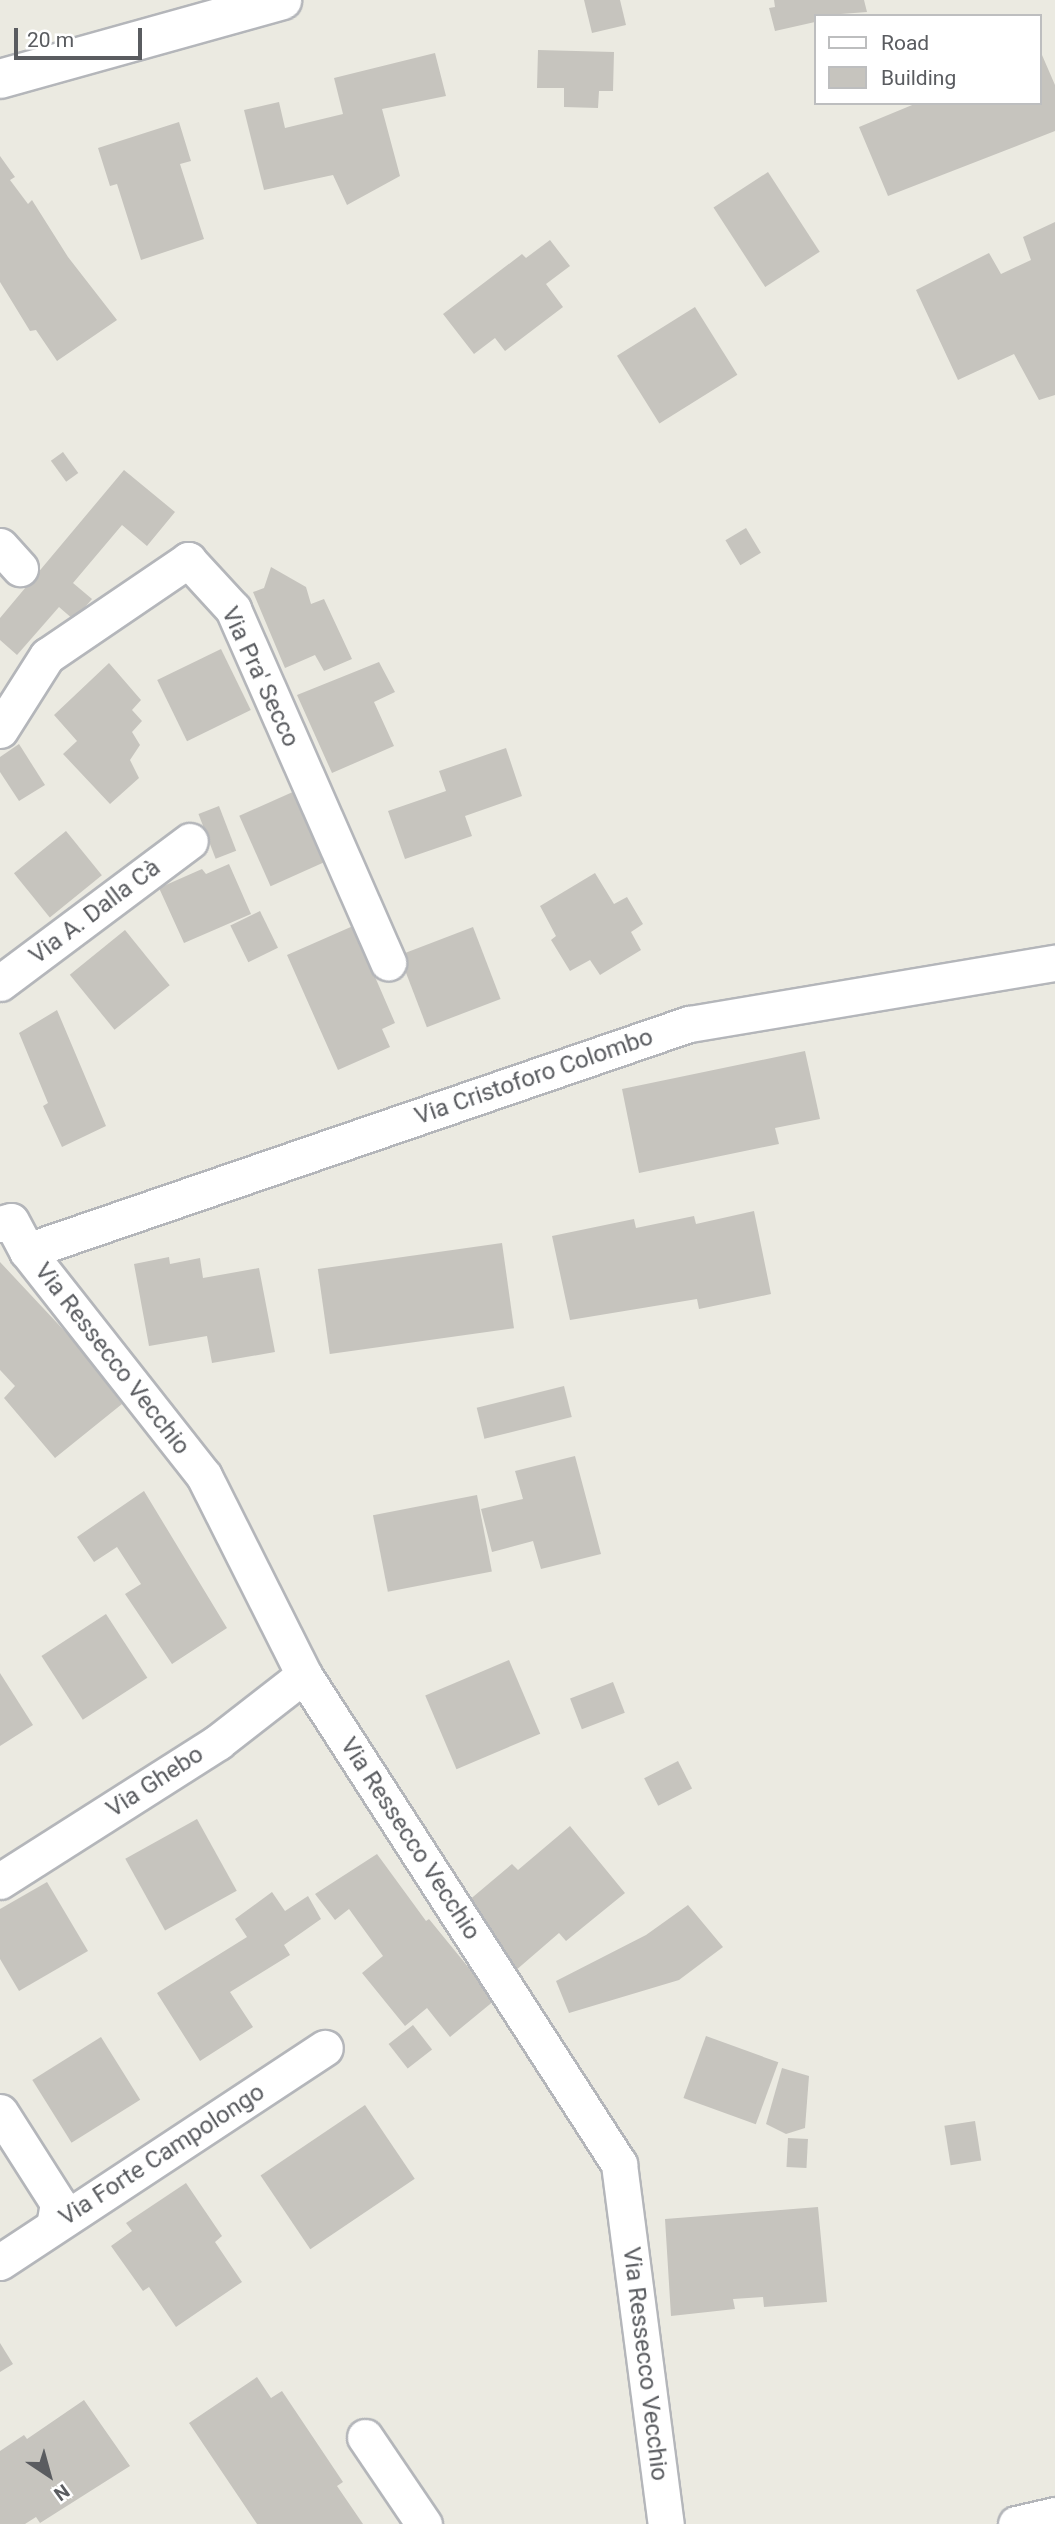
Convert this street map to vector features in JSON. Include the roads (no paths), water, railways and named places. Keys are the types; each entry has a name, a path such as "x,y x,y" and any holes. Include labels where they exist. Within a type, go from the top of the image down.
{"street":[{"path":"0,79 282,0"},
{"name":"Via Pra' Secco","path":"0,730 47,656 188,560 233,609 388,962"},
{"name":"Via A. Dalla Cà","path":"0,983 190,841"},
{"name":"Via Cristoforo Colombo","path":"27,1251 689,1024 1055,963"},
{"name":"Via Ressecco Vecchio","path":"0,1224 11,1221 27,1251 204,1476 304,1675 619,2164 666,2524"},
{"name":"Via Ghebo","path":"0,1881 218,1742 304,1675"},
{"name":"Via Forte Campolongo","path":"0,2262 324,2048"},
{"path":"0,2112 58,2203 54,2225"},
{"path":"365,2437 424,2524"},
{"path":"1016,2524 1055,2515"}]}
